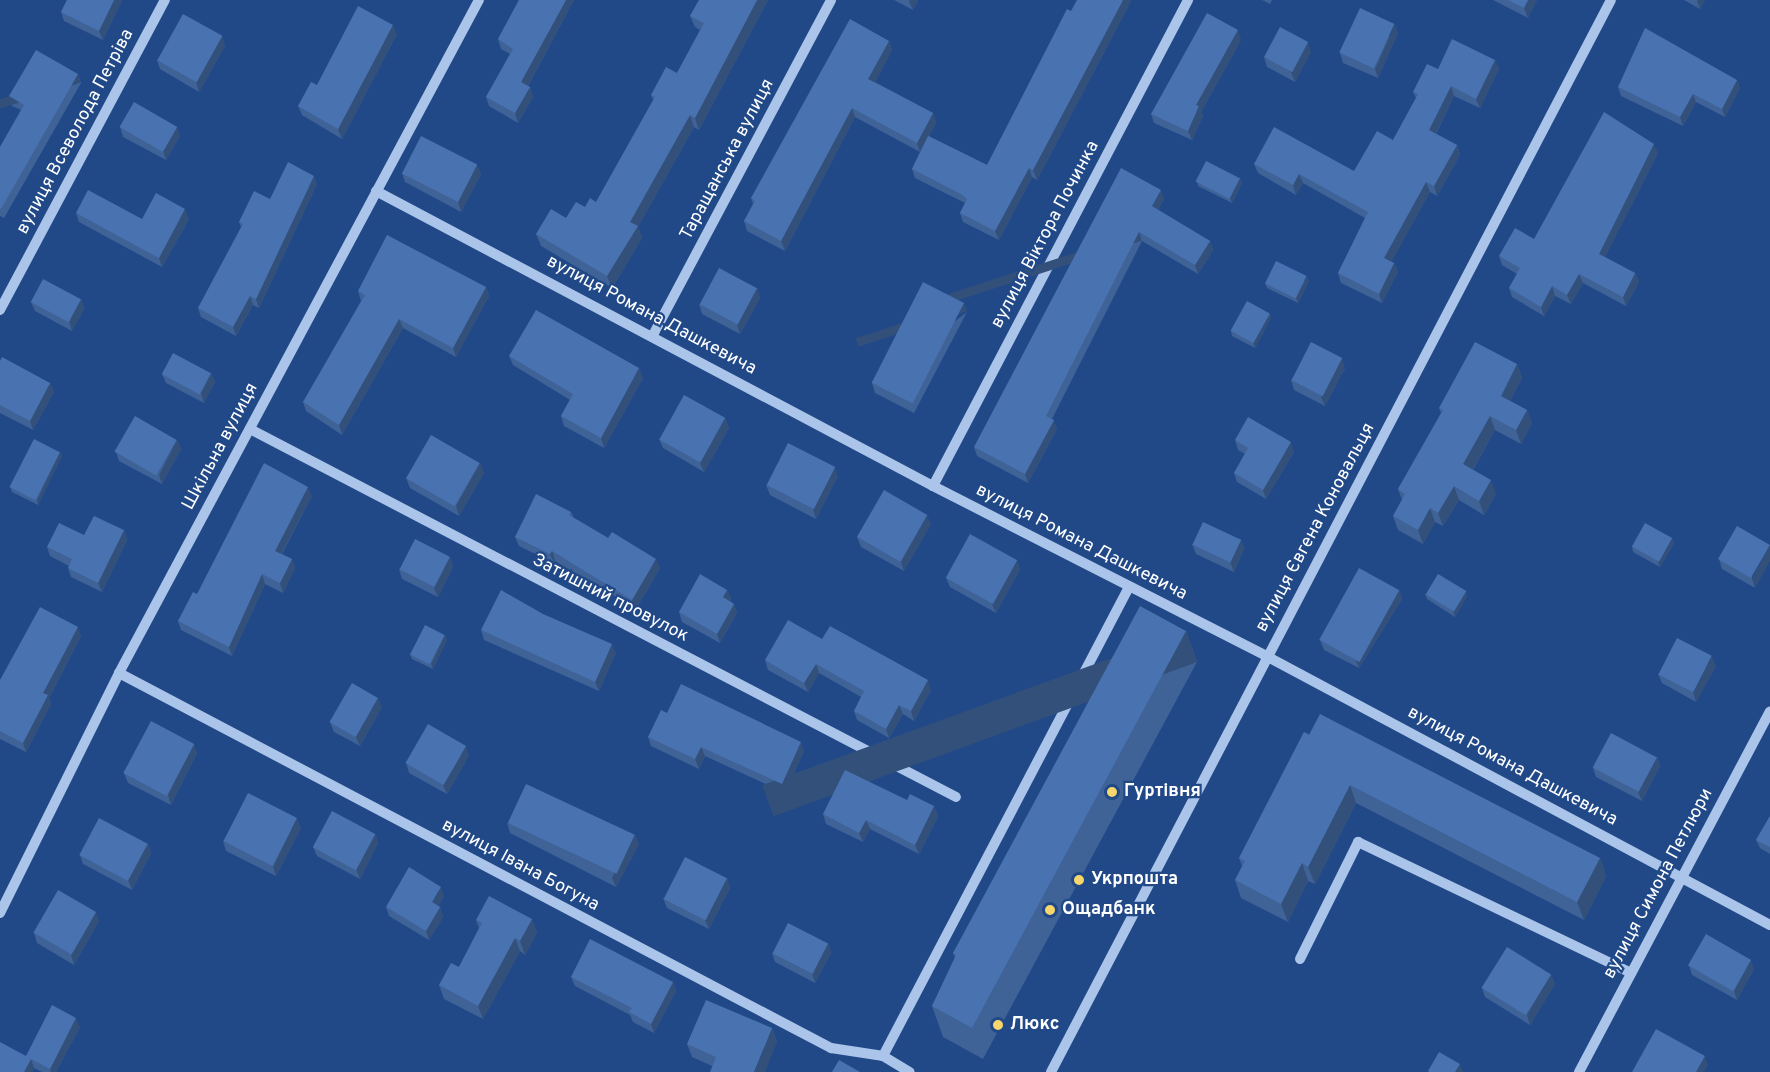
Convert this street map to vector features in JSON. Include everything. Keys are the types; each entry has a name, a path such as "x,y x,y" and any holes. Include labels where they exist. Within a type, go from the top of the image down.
{"street":[{"name":"вулиця Всеволода Петріва","path":"0,310 165,0"},
{"name":"Шкільна вулиця","path":"0,913 119,673 479,0"},
{"name":"Таращанська вулиця","path":"653,335 831,0"},
{"name":"вулиця Віктора Починка","path":"933,486 1188,0"},
{"name":"вулиця Євгена Коновальця","path":"1051,1072 1611,0"},
{"name":"вулиця Романа Дашкевича","path":"376,191 653,335 933,486 1268,657 1770,925"},
{"name":"Затишний провулок","path":"250,429 956,797"},
{"path":"883,1056 1129,587"},
{"name":"вулиця Івана Богуна","path":"119,673 831,1048 883,1056 910,1072"},
{"name":"вулиця Симона Петлюри","path":"1579,1072 1770,711"},
{"path":"1300,959 1358,842 1630,973"}],"building":[{"path":"67,0 114,0 99,31 61,12"},
{"path":"519,0 566,0 521,82 530,87 515,113 486,97 513,49 498,39"},
{"path":"699,0 757,0 695,118 690,115 630,222 638,226 607,276 536,234 551,209 566,218 576,202 585,207 590,198 596,202 655,97 651,95 666,67 677,73 704,23 690,16"},
{"path":"1077,0 1123,0 1033,170 1029,168 995,231 960,213 967,199 961,194 912,169 928,136 987,165 1067,9 1071,11"},
{"path":"1508,0 1528,0 1524,8"},
{"path":"358,6 393,25 338,129 298,106 311,82 317,85"},
{"path":"1360,8 1394,24 1374,68 1339,52"},
{"path":"1207,13 1238,30 1196,105 1199,106 1188,131 1151,114"},
{"path":"183,14 222,36 197,82 157,60"},
{"path":"850,19 889,41 868,79 933,113 917,143 852,108 781,241 744,221 755,201 751,198"},
{"path":"1280,27 1308,42 1292,72 1264,57"},
{"path":"1645,28 1737,80 1722,109 1693,94 1680,117 1618,87"},
{"path":"1452,39 1495,60 1476,99 1451,86 1429,130 1457,145 1434,186 1426,182 1384,258 1394,263 1379,294 1338,273 1368,212 1299,174 1293,185 1254,164 1274,127 1354,171 1377,131 1393,140 1418,94 1413,92 1427,64 1438,69"},
{"path":"36,50 78,74 1,209 0,147 24,105 9,96"},
{"path":"134,102 177,127 163,152 120,127"},
{"path":"1604,112 1654,144 1599,254 1635,273 1623,297 1579,274 1567,295 1552,286 1541,307 1509,288 1520,268 1499,256 1515,228 1534,239"},
{"path":"421,136 477,165 458,202 402,173"},
{"path":"1206,161 1240,178 1229,199 1196,181"},
{"path":"288,162 314,176 256,299 250,296 233,327 198,308 243,224 239,222 254,191 270,199"},
{"path":"1121,168 1161,190 1152,206 1210,241 1195,265 1139,232 1046,416 1054,420 1025,474 974,447"},
{"path":"88,190 142,219 156,193 185,209 159,258 76,213"},
{"path":"387,235 486,287 453,348 399,319 339,425 303,402 365,295 358,291"},
{"path":"1276,261 1307,276 1296,298 1265,283"},
{"path":"719,268 757,288 738,324 700,304"},
{"path":"43,279 81,299 69,322 31,302"},
{"path":"923,282 964,303 913,404 872,383"},
{"path":"1247,301 1270,314 1253,343 1231,331"},
{"path":"536,310 639,368 601,438 561,416 573,394 509,356"},
{"path":"1311,342 1342,358 1323,396 1291,380"},
{"path":"1475,342 1517,364 1501,396 1527,410 1516,430 1490,416 1463,464 1491,480 1479,501 1454,486 1438,513 1430,508 1418,530 1393,516 1405,494 1398,489 1443,410 1439,408"},
{"path":"173,353 211,373 200,394 162,374"},
{"path":"2,357 50,383 30,421 0,405 0,361"},
{"path":"684,395 725,418 700,462 659,440"},
{"path":"135,416 177,440 156,476 114,452"},
{"path":"1248,417 1291,442 1263,490 1234,473 1248,448 1235,440"},
{"path":"431,435 479,463 454,506 406,478"},
{"path":"34,439 60,452 35,500 9,487"},
{"path":"788,443 835,467 814,509 767,485"},
{"path":"264,463 308,487 275,551 292,559 280,583 262,574 229,647 178,621 193,592 197,594"},
{"path":"884,490 927,515 900,562 857,537"},
{"path":"536,494 571,512 569,515 608,538 612,532 656,559 632,600 552,551 550,554 515,537"},
{"path":"94,516 124,530 98,583 68,568 72,559 47,547 59,523 84,535"},
{"path":"1203,522 1241,540 1230,562 1192,545"},
{"path":"1645,523 1672,538 1659,562 1632,547"},
{"path":"1737,526 1770,545 1751,578 1718,559"},
{"path":"970,534 1017,560 993,604 946,578"},
{"path":"415,539 450,557 434,587 400,569"},
{"path":"1359,568 1399,590 1359,662 1319,640"},
{"path":"700,574 727,590 723,597 734,604 717,634 679,612"},
{"path":"1438,574 1466,591 1454,612 1426,595"},
{"path":"501,590 543,614 612,644 595,682 481,630"},
{"path":"1140,606 1186,631 972,1028 932,1006 956,955 953,953"},
{"path":"40,607 78,627 43,693 48,695 23,743 0,731 0,680"},
{"path":"788,620 822,639 830,626 928,680 911,711 899,705 886,729 854,711 864,691 816,664 804,683 765,660"},
{"path":"425,625 445,635 430,664 410,654"},
{"path":"1677,638 1712,656 1693,692 1658,675"},
{"path":"352,683 378,698 355,737 330,722"},
{"path":"681,684 801,742 782,784 701,747 695,759 648,737 661,710 667,713"},
{"path":"1320,714 1600,858 1577,902 1350,785 1308,867 1302,863 1281,904 1235,880 1245,861 1239,858 1304,732 1309,735"},
{"path":"151,721 194,744 167,796 123,773"},
{"path":"428,724 466,746 444,785 406,763"},
{"path":"1611,733 1657,757 1639,792 1593,767"},
{"path":"845,770 907,800 910,794 934,806 915,845 866,820 859,833 823,814"},
{"path":"526,784 635,835 617,874 508,823"},
{"path":"248,793 297,818 272,866 223,841"},
{"path":"332,811 375,834 356,870 313,847"},
{"path":"1770,816 1770,847 1756,840"},
{"path":"99,818 148,844 128,881 79,855"},
{"path":"685,857 727,878 706,920 664,899"},
{"path":"409,867 441,887 432,902 440,907 426,931 386,907"},
{"path":"58,890 96,912 72,954 34,932"},
{"path":"489,896 532,919 520,941 515,938 478,1006 439,985 451,963 459,967 482,923 476,920"},
{"path":"788,923 828,943 813,974 773,953"},
{"path":"1706,934 1751,960 1733,991 1688,965"},
{"path":"590,939 673,982 651,1024 629,1012 632,1008 571,977"},
{"path":"1507,947 1551,975 1526,1015 1482,988"},
{"path":"706,1000 772,1028 754,1072 710,1072 716,1057 687,1044"},
{"path":"52,1005 76,1018 50,1069 31,1059 24,1072 0,1072 0,1042 26,1056"},
{"path":"1656,1029 1705,1056 1696,1072 1632,1072"},
{"path":"1439,1052 1460,1064 1455,1072 1428,1071"},
{"path":"839,1060 860,1072 832,1072"}],"place":[{"name":"Гуртівня","path":"1112,792"},
{"name":"Укрпошта","path":"1079,880"},
{"name":"Ощадбанк","path":"1050,910"},
{"name":"Люкс","path":"998,1025"}]}
